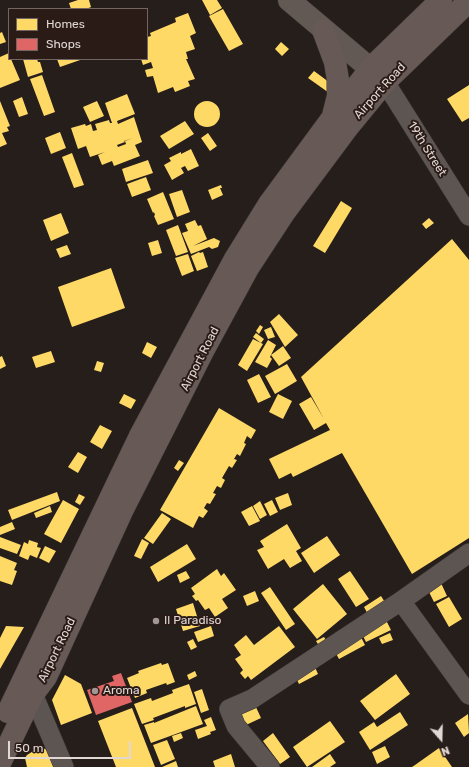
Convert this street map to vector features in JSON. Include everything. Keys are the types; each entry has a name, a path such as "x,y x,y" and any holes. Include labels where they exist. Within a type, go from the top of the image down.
{"main road":[{"path":"289,0 378,75"},
{"name":"Airport Road","path":"0,762 33,694 46,677 123,509 148,440 203,352 248,268 284,213 348,127 378,75 440,0"},
{"name":"Airport Road","path":"0,728 148,440 235,259 269,204 333,116 378,75 469,1"},
{"path":"323,30 335,62 338,80 338,96 333,116"}],"street":[{"name":"19th Street","path":"378,75 469,216"},
{"path":"268,766 236,726 229,709 252,699 401,601 469,553"},
{"path":"401,601 469,695"},
{"path":"33,694 64,767"}],"building: Homes":[{"path":"78,0 89,0 91,7 71,8 69,3"},
{"path":"202,0 217,0 222,8 210,15"},
{"path":"223,9 243,44 229,51 209,16"},
{"path":"188,13 196,33 190,36 195,49 186,52 188,59 186,59 195,79 188,81 190,86 175,92 173,87 158,93 153,76 147,77 145,70 153,68 151,62 143,65 141,60 148,60 148,37 151,36 150,33 176,22 175,18"},
{"path":"2,32 6,42 0,44 0,33"},
{"path":"281,42 289,49 282,56 275,49"},
{"path":"8,53 8,60 11,60 20,80 0,88 0,57"},
{"path":"23,60 37,60 38,62 40,62 43,72 28,77"},
{"path":"57,60 80,60 60,67"},
{"path":"314,71 337,88 332,95 308,78"},
{"path":"42,75 55,112 44,116 30,79"},
{"path":"469,85 469,118 462,122 447,99"},
{"path":"127,94 135,114 117,121 118,124 134,117 142,142 135,145 140,156 114,166 112,161 102,165 98,155 105,152 90,157 86,146 78,149 71,128 91,124 93,131 97,130 95,124 109,120 110,123 112,123 105,103","holes":["133,138 125,141 126,144 118,147 117,145 125,142 124,141"]},
{"path":"22,97 28,114 19,117 13,101"},
{"path":"0,101 10,126 7,127 9,131 2,133 7,144 0,147"},
{"path":"97,101 104,116 90,122 83,107"},
{"path":"207,101 216,105 220,114 216,123 207,127 198,123 194,114 198,105"},
{"path":"185,121 194,134 169,149 160,136"},
{"path":"60,132 66,148 51,154 45,138"},
{"path":"208,133 217,146 210,151 201,138"},
{"path":"191,149 199,166 188,171 185,166 181,168 184,173 172,180 164,165 171,161 169,158"},
{"path":"72,153 84,185 74,188 62,157"},
{"path":"148,160 153,173 126,182 122,169"},
{"path":"146,177 151,190 132,197 127,184"},
{"path":"221,185 222,188 220,188 223,195 212,200 208,190"},
{"path":"182,190 190,212 177,217 169,194"},
{"path":"163,192 174,219 158,225 154,212 153,213 147,199"},
{"path":"341,201 352,208 325,253 313,246"},
{"path":"61,213 69,233 51,241 43,220"},
{"path":"429,218 434,223 426,229 422,224"},
{"path":"195,220 198,226 201,225 207,239 193,246 214,238 220,241 218,247 212,249 209,247 191,254 182,233 188,231 185,224"},
{"path":"178,225 188,252 176,256 166,230"},
{"path":"452,239 469,260 469,538 412,574 342,453 293,477 291,473 279,479 269,459 330,430 326,423 314,430 299,404 311,397 324,419 301,377"},
{"path":"158,240 162,253 152,256 148,243"},
{"path":"67,245 71,254 60,258 56,249"},
{"path":"199,252 203,252 208,267 197,271 191,256"},
{"path":"188,254 194,271 182,276 175,258"},
{"path":"111,268 125,308 72,327 58,287"},
{"path":"279,314 298,335 285,347 270,322"},
{"path":"260,325 263,327 259,334 256,331"},
{"path":"271,327 275,337 268,339 264,330"},
{"path":"256,333 264,339 261,343 253,337"},
{"path":"253,339 263,344 247,371 238,365"},
{"path":"268,340 276,345 270,357 272,359 267,368 255,362"},
{"path":"147,342 157,347 151,358 142,353"},
{"path":"283,346 291,358 279,366 271,355"},
{"path":"51,351 55,362 36,368 32,357"},
{"path":"2,356 6,366 0,369 0,357"},
{"path":"97,361 104,363 101,372 94,370"},
{"path":"287,364 297,381 275,394 265,376"},
{"path":"259,374 271,397 258,403 247,380"},
{"path":"124,394 136,400 131,409 119,403"},
{"path":"278,394 292,401 283,419 269,412"},
{"path":"219,408 256,430 251,439 247,436 244,443 246,444 240,456 237,454 234,459 237,460 232,468 229,466 222,478 225,480 221,488 217,486 213,493 216,494 210,504 207,503 204,508 208,511 203,518 199,516 193,528 160,510"},
{"path":"100,425 112,431 102,449 90,442"},
{"path":"78,452 87,457 78,473 68,467"},
{"path":"179,460 184,463 178,471 174,468"},
{"path":"57,492 60,501 12,520 8,510"},
{"path":"288,493 292,505 280,510 275,498"},
{"path":"79,494 85,497 80,505 75,502"},
{"path":"63,500 79,509 61,543 44,534"},
{"path":"272,500 278,512 270,516 264,504"},
{"path":"260,501 267,515 260,519 253,506"},
{"path":"50,506 52,512 36,518 34,513"},
{"path":"252,506 260,521 249,526 241,512"},
{"path":"162,513 171,519 153,544 144,538"},
{"path":"12,522 15,529 0,535 0,527"},
{"path":"287,524 301,548 296,551 302,561 290,568 284,559 268,569 257,550 264,547 260,541"},
{"path":"327,536 340,555 314,573 301,553"},
{"path":"0,537 21,545 17,554 0,548"},
{"path":"142,539 149,543 141,559 134,556"},
{"path":"29,540 38,543 37,547 41,548 37,558 30,555 28,560 19,556 24,542 28,544"},
{"path":"187,544 196,559 158,582 150,567"},
{"path":"45,546 56,551 49,563 39,558"},
{"path":"0,556 17,563 14,570 17,571 12,585 0,581"},
{"path":"217,569 221,576 224,573 236,590 222,599 228,608 215,617 209,608 205,610 198,600 196,601 192,596 195,594 191,588"},
{"path":"186,571 190,578 180,583 177,575"},
{"path":"350,571 369,599 356,607 338,579"},
{"path":"441,583 447,596 434,602 428,590"},
{"path":"323,584 347,614 317,639 293,609"},
{"path":"270,587 295,624 286,630 261,593"},
{"path":"255,591 259,601 247,606 243,596"},
{"path":"381,596 388,607 370,618 364,607"},
{"path":"449,597 462,619 449,627 436,604"},
{"path":"193,603 200,626 183,631 176,609"},
{"path":"386,620 391,630 366,642 361,632"},
{"path":"6,626 24,627 0,669 0,638"},
{"path":"211,626 214,636 198,642 194,632"},
{"path":"279,626 295,647 251,680 248,676 245,679 240,673 243,670 235,659 241,655 234,645 246,635 254,645"},
{"path":"359,633 365,645 339,659 333,648"},
{"path":"390,633 393,640 382,644 379,638"},
{"path":"324,637 329,645 321,649 316,641"},
{"path":"193,639 197,647 191,650 187,642"},
{"path":"161,663 162,665 168,663 175,682 167,685 166,683 146,690 147,693 135,698 127,678 139,673 138,671"},
{"path":"314,665 318,674 299,684 294,674"},
{"path":"195,671 197,676 189,680 187,675"},
{"path":"396,674 410,694 375,720 360,701"},
{"path":"65,675 81,684 92,713 61,725 52,700"},
{"path":"189,684 196,704 185,708 185,706 153,718 154,720 142,724 134,704 151,698 152,701 173,693 172,690"},
{"path":"202,689 209,710 201,713 194,692"},
{"path":"255,705 261,718 246,725 240,712"},
{"path":"196,706 203,724 151,743 144,725 154,723"},
{"path":"132,708 155,767 116,767 98,721"},
{"path":"400,712 408,725 370,750 359,732 374,722 377,727"},
{"path":"468,714 469,733 464,737 455,723"},
{"path":"211,717 216,730 210,732 211,734 198,739 195,730 207,726 204,720"},
{"path":"330,721 345,742 307,767 293,747"},
{"path":"181,733 183,738 174,742 172,736"},
{"path":"273,733 290,757 280,764 263,741"},
{"path":"167,740 175,759 161,765 153,745"},
{"path":"385,746 390,757 377,764 372,752"},
{"path":"43,748 51,752 55,767 27,767 25,758 27,755 35,750"},
{"path":"439,748 452,767 412,767 415,765"},
{"path":"231,754 235,767 215,767 213,761"},
{"path":"330,754 336,763 330,767 312,767"},
{"path":"176,761 178,767 162,767"}],"building: Shops":[{"path":"121,673 132,702 96,715 87,690 114,681 112,676"}],"place":[{"name":"Il Paradiso","path":"156,621"},
{"name":"Aroma","path":"95,691"}]}
